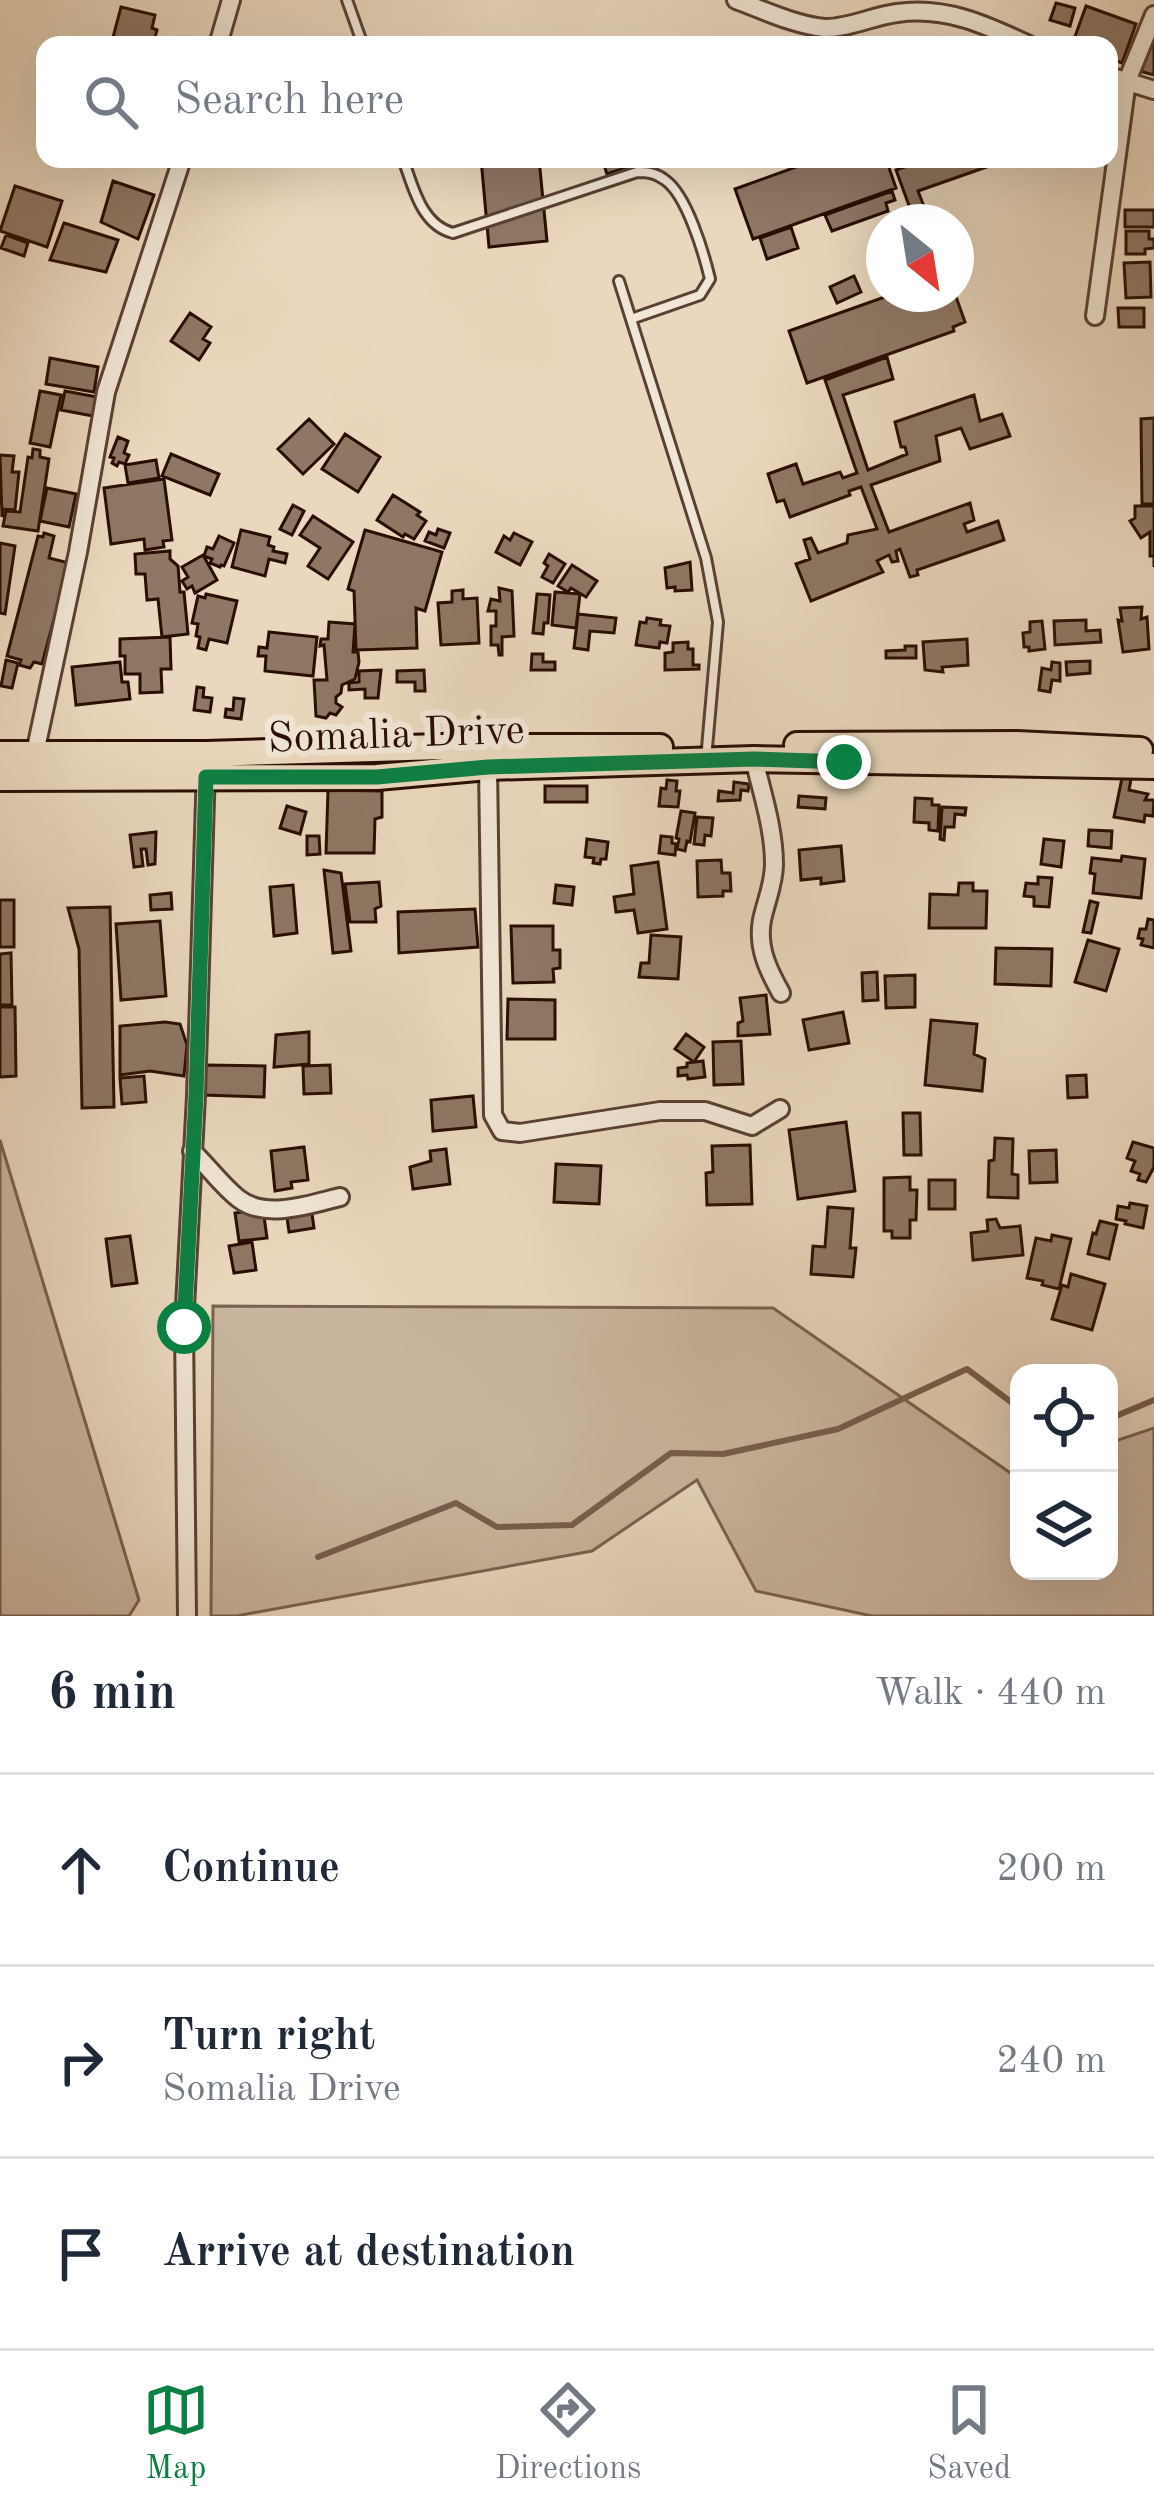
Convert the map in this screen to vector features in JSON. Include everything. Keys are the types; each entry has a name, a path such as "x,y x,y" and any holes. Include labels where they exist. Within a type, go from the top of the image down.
{"main road":[{"name":"Somalia Drive","path":"0,778 440,747 1017,744 1154,751"},
{"name":"Somalia Drive","path":"0,754 377,777 488,767 754,759 1154,766"}],"street":[{"path":"220,36 230,0"},
{"path":"736,0 774,6 817,27 832,28 900,12 943,12 1009,36"},
{"path":"1154,15 1118,78 1154,90"},
{"path":"34,753 78,552 106,392 179,168"},
{"path":"1095,316 1109,168"},
{"path":"754,759 774,861 761,942 767,968 782,993"},
{"path":"187,1616 184,1327 206,765"},
{"path":"488,767 493,1115 502,1131 520,1133 660,1111 705,1111 752,1126 780,1109"},
{"path":"192,1151 239,1200 255,1206 286,1208 340,1196"}],"lane":[{"path":"347,0 360,36"},
{"path":"406,168 432,223 453,233 637,172 652,172 669,182 704,254 710,279 700,295 632,319"},
{"path":"620,281 715,599 718,622 706,748"}],"shaded area":[{"path":"0,1140 139,1600 129,1616 0,1616"},
{"path":"213,1306 773,1308 1010,1473 1010,1580 1118,1580 1118,1440 1154,1428 1154,1616 872,1616 756,1591 697,1480 592,1551 236,1616 211,1616"}],"building":[{"path":"1056,3 1075,8 1070,26 1050,20"},
{"path":"1086,6 1136,24 1122,63 1118,61 1118,36 1075,36"},
{"path":"121,7 155,15 155,36 113,36"},
{"path":"1154,36 1154,75 1136,70"},
{"path":"482,168 540,168 547,241 489,247"},
{"path":"793,168 889,168 896,188 753,239 735,189"},
{"path":"984,168 918,191 923,204 908,204 896,170"},
{"path":"113,181 154,195 138,239 101,222"},
{"path":"15,186 62,201 47,247 0,231"},
{"path":"892,191 895,200 866,204 866,219 832,231 825,215"},
{"path":"1125,210 1154,210 1154,227 1125,227"},
{"path":"64,223 118,240 106,272 50,260"},
{"path":"791,227 798,248 767,259 760,238"},
{"path":"1126,231 1149,231 1154,248 1145,249 1145,254 1126,254"},
{"path":"6,235 28,243 24,256 1,248"},
{"path":"1150,262 1151,297 1126,298 1124,263"},
{"path":"854,276 861,292 837,303 830,287"},
{"path":"866,304 866,312 961,312 965,322 953,327 954,331 807,383 789,331"},
{"path":"1118,308 1144,308 1144,327 1119,327"},
{"path":"190,313 211,327 203,339 210,343 199,360 171,341"},
{"path":"887,357 893,379 843,395 868,470 907,454 895,422 974,395 980,421 1002,414 1010,436 970,449 961,428 936,436 940,461 871,485 889,532 970,503 974,520 964,524 967,532 998,521 1004,540 917,570 918,575 910,577 900,549 896,551 898,561 892,562 889,555 877,561 883,572 811,601 796,564 810,559 804,540 811,538 818,553 847,543 848,535 877,529 861,487 790,517 784,500 777,502 768,474 796,464 803,484 840,472 843,478 857,473 825,380"},
{"path":"50,358 98,367 94,392 46,384"},
{"path":"40,391 61,395 50,447 30,443"},
{"path":"65,391 97,397 93,416 61,410"},
{"path":"1154,418 1154,504 1142,504 1141,419"},
{"path":"309,419 334,444 303,474 278,449"},
{"path":"345,434 380,457 358,492 322,469"},
{"path":"118,437 128,441 124,453 129,455 125,464 117,466 110,457"},
{"path":"33,449 49,459 38,531 3,526 6,511 20,512"},
{"path":"171,454 219,474 210,495 162,476"},
{"path":"0,455 14,456 12,472 19,472 15,510 3,509 2,517"},
{"path":"156,460 159,478 128,483 125,465"},
{"path":"164,479 172,540 163,541 164,547 145,550 144,539 111,544 104,488"},
{"path":"47,488 76,494 69,527 40,521"},
{"path":"393,495 426,521 414,539 377,520"},
{"path":"293,505 304,511 292,535 280,529"},
{"path":"1135,506 1154,506 1154,556 1150,556 1150,532 1141,538 1130,521 1135,518"},
{"path":"313,516 353,542 328,579 308,566 320,548 300,535"},
{"path":"438,529 450,533 444,548 425,541 429,532 436,535"},
{"path":"241,530 270,537 268,545 273,551 287,554 285,563 269,559 265,576 232,567"},
{"path":"365,530 442,552 425,611 416,608 417,648 356,650 354,591 348,589"},
{"path":"514,533 532,542 520,565 496,552 504,536 510,540"},
{"path":"38,536 54,536 49,558 69,563 42,664 34,662 30,668 7,656"},
{"path":"219,536 234,543 220,567 204,556"},
{"path":"0,543 15,546 5,614 0,613"},
{"path":"170,551 170,559 178,566 180,592 184,592 188,634 162,637 158,599 147,600 145,574 136,574 135,554"},
{"path":"549,554 565,564 553,583 542,577"},
{"path":"203,555 217,580 195,593 182,581 188,577 182,567"},
{"path":"690,562 692,590 667,588 665,568"},
{"path":"572,565 597,581 586,597 558,586"},
{"path":"499,588 512,591 514,636 502,637 502,655 498,645 491,645 496,611 488,611 491,599 500,601"},
{"path":"463,590 463,599 477,598 479,643 441,645 438,603 452,602 452,591"},
{"path":"555,592 580,594 576,628 552,625"},
{"path":"206,594 237,601 227,643 209,639 206,650 198,648 198,624 192,623 198,596 205,598"},
{"path":"537,594 550,595 543,634 533,633"},
{"path":"1142,607 1149,649 1123,652 1120,608"},
{"path":"578,614 616,618 614,633 590,631 588,650 574,648"},
{"path":"647,618 670,626 667,643 660,642 659,648 636,645 640,622 646,623"},
{"path":"1086,620 1086,631 1100,630 1101,642 1055,645 1054,621"},
{"path":"1042,621 1045,649 1029,651 1023,633 1030,632 1030,622"},
{"path":"329,622 355,624 353,652 358,652 359,662 355,679 342,685 336,697 342,707 326,718 316,716 314,680 327,680 324,645 320,646 321,639 328,639"},
{"path":"269,632 317,637 313,676 265,671 266,656 258,656 259,647 267,648"},
{"path":"170,637 171,669 161,669 162,692 140,693 140,674 125,674 120,639"},
{"path":"967,639 968,665 942,667 943,672 925,670 923,642"},
{"path":"688,642 693,665 699,669 665,670 665,653 673,652 673,643"},
{"path":"905,646 916,646 916,658 886,658 886,651 905,650"},
{"path":"532,654 543,654 543,662 555,662 555,670 531,670"},
{"path":"6,660 18,663 12,688 1,686"},
{"path":"1090,661 1090,673 1067,675 1066,662"},
{"path":"120,662 130,699 76,705 72,667"},
{"path":"1052,662 1060,663 1060,681 1052,680 1050,692 1039,690 1042,668 1051,670"},
{"path":"381,670 378,698 365,698 365,689 349,690 349,683 359,682 359,671"},
{"path":"424,670 425,691 415,691 415,682 397,682 397,671"},
{"path":"197,687 204,688 203,697 212,698 210,712 194,710"},
{"path":"234,698 244,699 241,719 225,717 226,709 233,710"},
{"path":"1122,778 1131,779 1129,790 1154,800 1153,816 1145,815 1144,822 1114,817"},
{"path":"667,780 677,781 678,807 659,806"},
{"path":"734,782 749,784 748,791 741,790 740,800 718,801 719,791 733,793"},
{"path":"545,786 587,786 587,802 545,802"},
{"path":"328,790 382,791 374,853 326,853"},
{"path":"799,796 826,798 825,809 798,807"},
{"path":"915,798 932,799 932,805 939,805 938,831 929,830 929,823 914,822"},
{"path":"287,806 306,812 300,834 280,828"},
{"path":"942,807 966,808 965,815 955,814 954,827 945,827 944,840 940,839"},
{"path":"681,811 695,813 685,851 677,849"},
{"path":"697,817 713,818 711,836 705,835 704,845 694,844"},
{"path":"1089,830 1112,831 1111,848 1088,846"},
{"path":"156,832 155,864 148,865 146,849 141,849 143,866 134,867 130,835"},
{"path":"307,836 319,836 320,854 307,855"},
{"path":"661,836 672,837 675,855 659,853"},
{"path":"587,839 608,842 606,859 600,864 585,857"},
{"path":"1044,839 1064,841 1061,867 1041,864"},
{"path":"841,846 844,881 801,880 799,850"},
{"path":"1122,856 1145,859 1141,898 1093,893 1092,858 1121,861"},
{"path":"721,860 722,873 730,873 731,891 698,897 697,861"},
{"path":"658,862 667,929 638,933 634,910 616,912 614,897 634,894 631,866"},
{"path":"324,870 341,873 351,951 333,953"},
{"path":"1038,877 1052,878 1049,907 1034,906 1034,897 1024,896 1026,883 1038,884"},
{"path":"379,882 381,906 375,909 376,922 350,922 345,884"},
{"path":"959,883 973,883 973,891 987,891 986,928 929,928 930,894 958,895"},
{"path":"293,885 297,933 274,936 270,887"},
{"path":"556,885 574,887 572,905 554,903"},
{"path":"171,893 172,909 151,910 150,895"},
{"path":"0,900 14,900 14,947 0,947"},
{"path":"1090,901 1098,903 1091,933 1083,932"},
{"path":"110,907 114,1107 82,1108 79,949 68,908"},
{"path":"475,909 478,947 399,953 398,912"},
{"path":"1148,919 1154,920 1154,948 1141,945 1143,939 1138,938"},
{"path":"160,921 166,996 121,1000 116,924"},
{"path":"511,926 553,926 553,950 560,950 554,982 513,983"},
{"path":"651,935 681,937 678,979 639,977 641,963 649,963"},
{"path":"1088,940 1119,949 1106,991 1075,982"},
{"path":"996,948 1052,949 1051,986 995,984"},
{"path":"11,953 12,1005 0,1005 0,954"},
{"path":"877,972 878,1000 863,1001 862,973"},
{"path":"915,975 915,1007 886,1008 885,976"},
{"path":"766,995 770,1034 738,1036 738,1023 743,1021 740,998"},
{"path":"508,999 555,1000 555,1039 507,1039"},
{"path":"0,1007 15,1007 16,1076 0,1077"},
{"path":"843,1012 849,1043 809,1050 803,1020"},
{"path":"931,1020 977,1024 974,1054 985,1059 982,1091 925,1085"},
{"path":"180,1024 187,1045 184,1076 150,1071 120,1075 120,1026"},
{"path":"309,1032 309,1064 274,1067 276,1035"},
{"path":"686,1034 704,1047 694,1062 675,1049"},
{"path":"741,1041 743,1084 714,1085 713,1042"},
{"path":"703,1061 705,1077 678,1076 678,1068"},
{"path":"204,1065 265,1066 264,1097 203,1095"},
{"path":"330,1065 331,1093 304,1094 303,1066"},
{"path":"1086,1075 1087,1097 1068,1098 1067,1076"},
{"path":"144,1076 146,1102 122,1104 120,1078"},
{"path":"473,1096 476,1127 433,1131 431,1100"},
{"path":"903,1113 920,1113 921,1155 904,1155"},
{"path":"846,1122 855,1191 798,1199 789,1130"},
{"path":"995,1138 1013,1139 1012,1174 1018,1175 1018,1198 988,1197"},
{"path":"1133,1142 1154,1148 1154,1167 1146,1182 1131,1171 1135,1161 1127,1158"},
{"path":"750,1145 752,1204 707,1205 706,1173 713,1172 712,1146"},
{"path":"304,1147 308,1180 275,1191 271,1151"},
{"path":"446,1149 450,1184 413,1189 410,1167 431,1161 430,1151"},
{"path":"1056,1150 1057,1182 1030,1183 1029,1151"},
{"path":"556,1164 601,1166 599,1204 554,1202"},
{"path":"910,1177 910,1190 917,1190 916,1220 910,1220 910,1238 892,1238 892,1231 884,1231 884,1178"},
{"path":"929,1180 955,1180 955,1209 929,1209"},
{"path":"1130,1203 1147,1206 1143,1228 1116,1219 1118,1206 1129,1208"},
{"path":"311,1206 314,1228 289,1232 286,1210"},
{"path":"828,1207 853,1209 853,1277 811,1274 813,1246 825,1247"},
{"path":"263,1209 267,1238 239,1241 235,1213"},
{"path":"996,1219 1000,1228 1020,1226 1023,1255 973,1260 971,1233 988,1231 987,1220"},
{"path":"1100,1221 1117,1225 1109,1259 1088,1254"},
{"path":"1052,1235 1071,1239 1059,1289 1027,1278 1036,1238 1051,1241"},
{"path":"130,1236 137,1283 112,1286 106,1239"},
{"path":"252,1242 256,1270 234,1273 229,1246"},
{"path":"1071,1274 1105,1284 1092,1330 1052,1319 1062,1285 1068,1287"}],"waterway":[{"path":"318,1557 456,1503 497,1527 572,1525 671,1453 723,1454 838,1429 967,1369 1010,1401"},
{"path":"1118,1415 1154,1400"}],"route":[{"path":"184,1327 206,777 377,777 488,767 754,759 844,762"}]}
